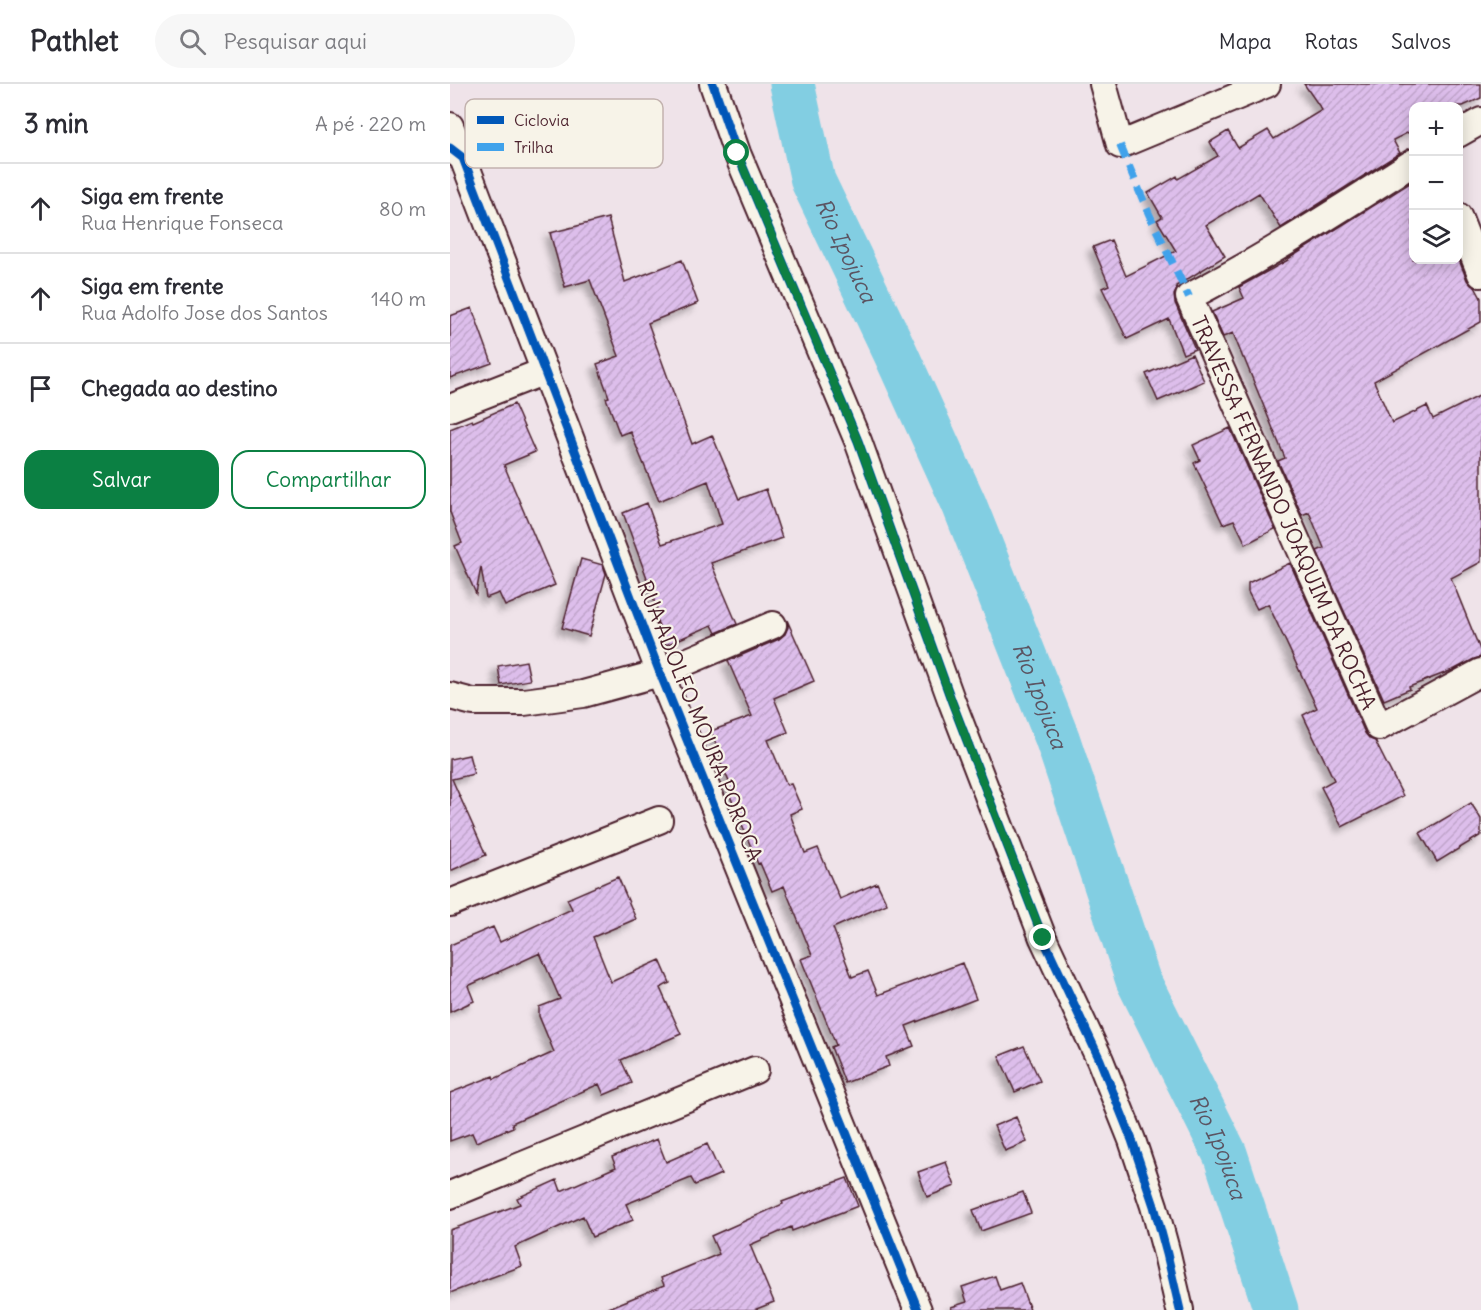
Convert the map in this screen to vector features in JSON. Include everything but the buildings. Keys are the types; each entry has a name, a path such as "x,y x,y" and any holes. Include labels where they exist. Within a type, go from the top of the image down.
{"street":[{"path":"713,84 737,153 858,441 952,702 1039,927 1100,1060 1132,1140 1157,1216 1180,1310"},
{"path":"1103,84 1120,145 1267,84"},
{"path":"1463,131 1481,121"},
{"name":"RUA ADOLFO MOURA POROCA","path":"450,126 456,153 545,371 660,674 918,1310"},
{"name":"TRAVESSA FERNANDO JOAQUIM DA ROCHA","path":"1409,165 1315,225 1189,297 1379,727 1481,672"},
{"path":"1463,229 1481,274"},
{"path":"450,408 545,371"},
{"path":"450,696 473,702 524,702 583,694 660,674 773,625"},
{"path":"450,903 659,820"},
{"path":"450,1195 755,1070"}],"waterway":[{"name":"Rio Ipojuca","path":"792,84 813,181 895,352 964,504 1057,738 1138,980 1225,1154 1276,1310"}],"marked path":[{"path":"1120,145 1149,214 1189,297"}],"cycle path":[{"path":"713,84 737,153 858,441 952,702 1043,938 1100,1060 1132,1140 1154,1206 1180,1310"},
{"path":"450,148 463,158 465,163"},
{"path":"467,168 660,673 918,1310"}],"route":[{"path":"737,153 858,441 952,702 1043,938"}]}
